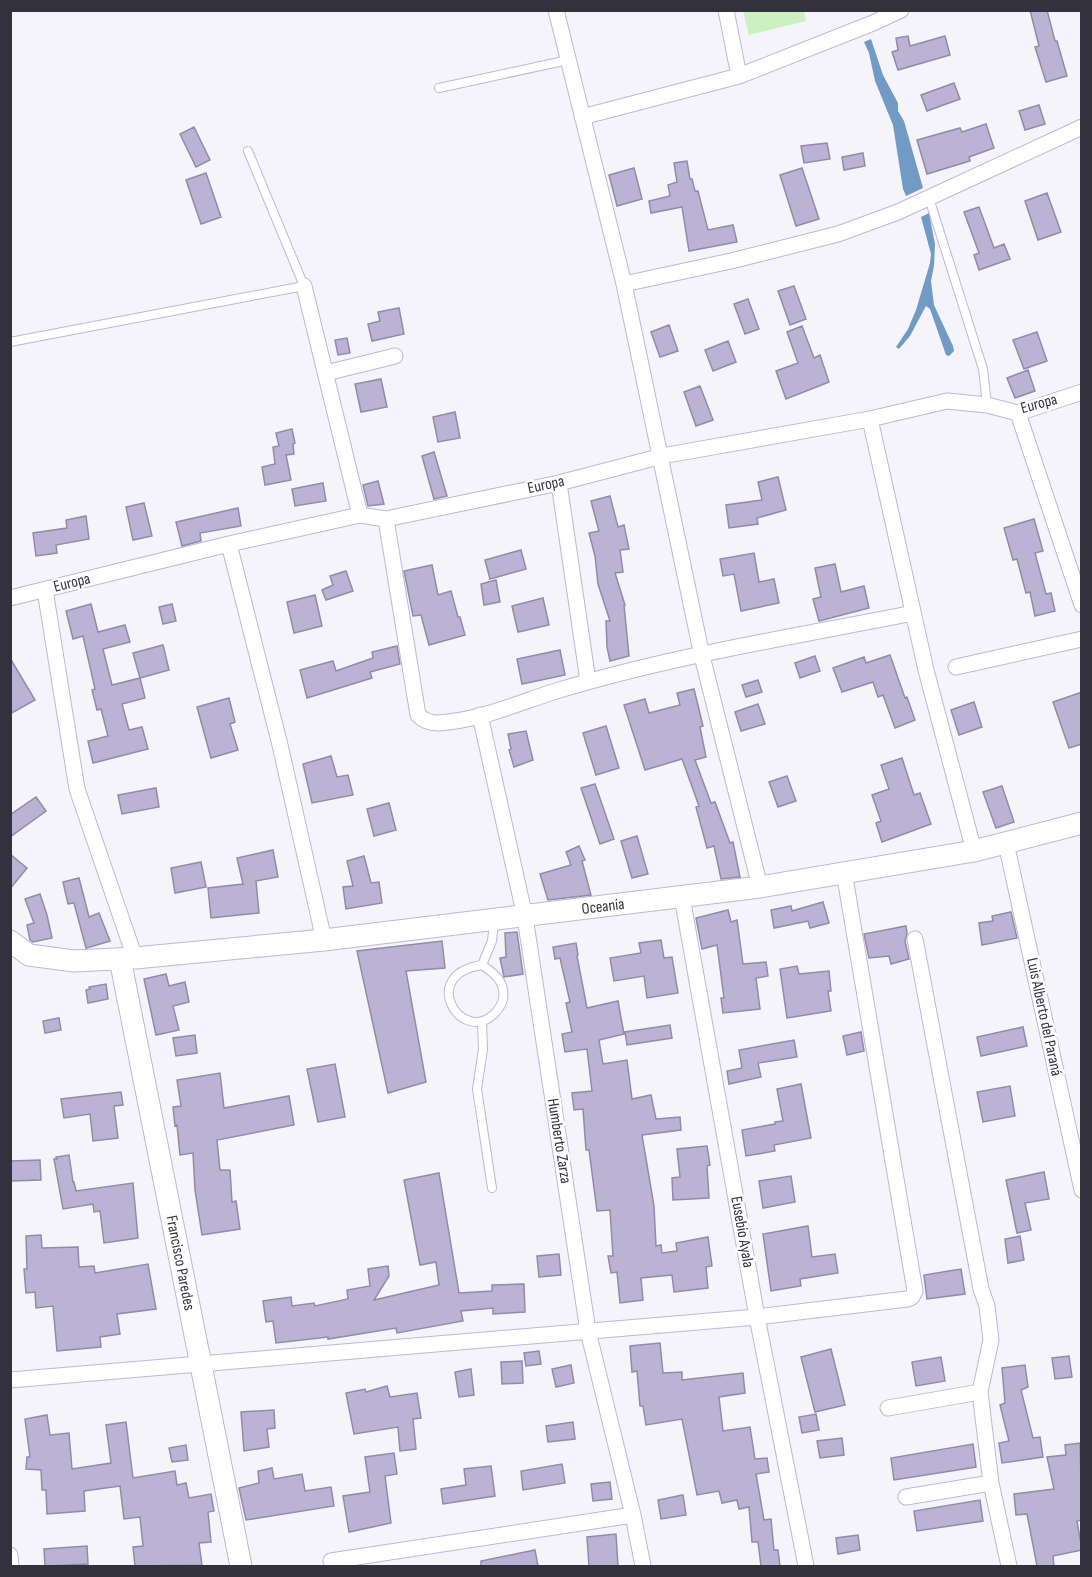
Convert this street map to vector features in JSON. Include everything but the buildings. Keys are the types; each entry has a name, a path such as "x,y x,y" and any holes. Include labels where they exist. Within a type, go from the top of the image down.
{"street":[{"path":"556,10 624,284 662,456 702,656 760,887"},
{"path":"726,10 740,76"},
{"path":"582,117 740,76 901,10"},
{"path":"624,284 731,261 838,234 898,212 1082,127"},
{"path":"304,286 360,515"},
{"path":"326,373 395,356"},
{"name":"Europa","path":"10,598 229,544 360,515 386,519 559,483 662,456 870,418 948,401 987,405 1018,413 1082,392"},
{"path":"1018,413 1082,605"},
{"path":"870,418 913,613 974,851"},
{"path":"559,483 588,681"},
{"path":"386,519 418,716 423,720 437,723 480,715 588,681 913,613"},
{"path":"229,544 280,745 324,940"},
{"path":"45,590 77,789 127,959"},
{"path":"956,667 1082,639"},
{"name":"Humberto Zarza","path":"480,715 525,916 588,1331 633,1515 643,1566"},
{"name":"Oceanía","path":"10,941 29,955 74,961 127,959 324,940 760,887 974,851 1082,824"},
{"name":"Luis Alberto del Paraná","path":"1006,843 1082,1191"},
{"path":"10,1380 758,1317 907,1299 912,1296 915,1291 844,872"},
{"name":"Eusebio Ayala","path":"682,897 758,1317 806,1566"},
{"path":"915,939 981,1289 990,1325 991,1340 980,1392 991,1484 1009,1566"},
{"name":"Francisco Paredes","path":"127,959 200,1365 241,1566"},
{"path":"888,1408 980,1392"},
{"path":"906,1497 991,1484"},
{"path":"331,1562 633,1515"},
{"path":"10,1555 11,1566"}],"lane":[{"path":"439,88 568,60"},
{"path":"10,342 304,286 248,151"},
{"path":"928,198 983,369 987,405"},
{"path":"482,965 492,941 494,921"},
{"path":"482,965 496,975 502,985 503,998 499,1010 482,1022 466,1020 456,1013 449,1003 448,990 452,979 461,970 482,965"},
{"path":"482,1022 483,1049 477,1089 492,1188"}],"green space":[{"path":"743,11 804,11 806,21 749,35"}],"water":[{"path":"871,39 883,75 898,103 898,111 904,121 923,188 906,196 893,125 875,81 869,53 864,42"},
{"path":"929,213 935,244 931,281 934,305 953,346 954,351 949,356 946,355 930,309 926,306 910,336 899,349 896,347 908,329 916,310 930,263 931,254 921,217"}]}
